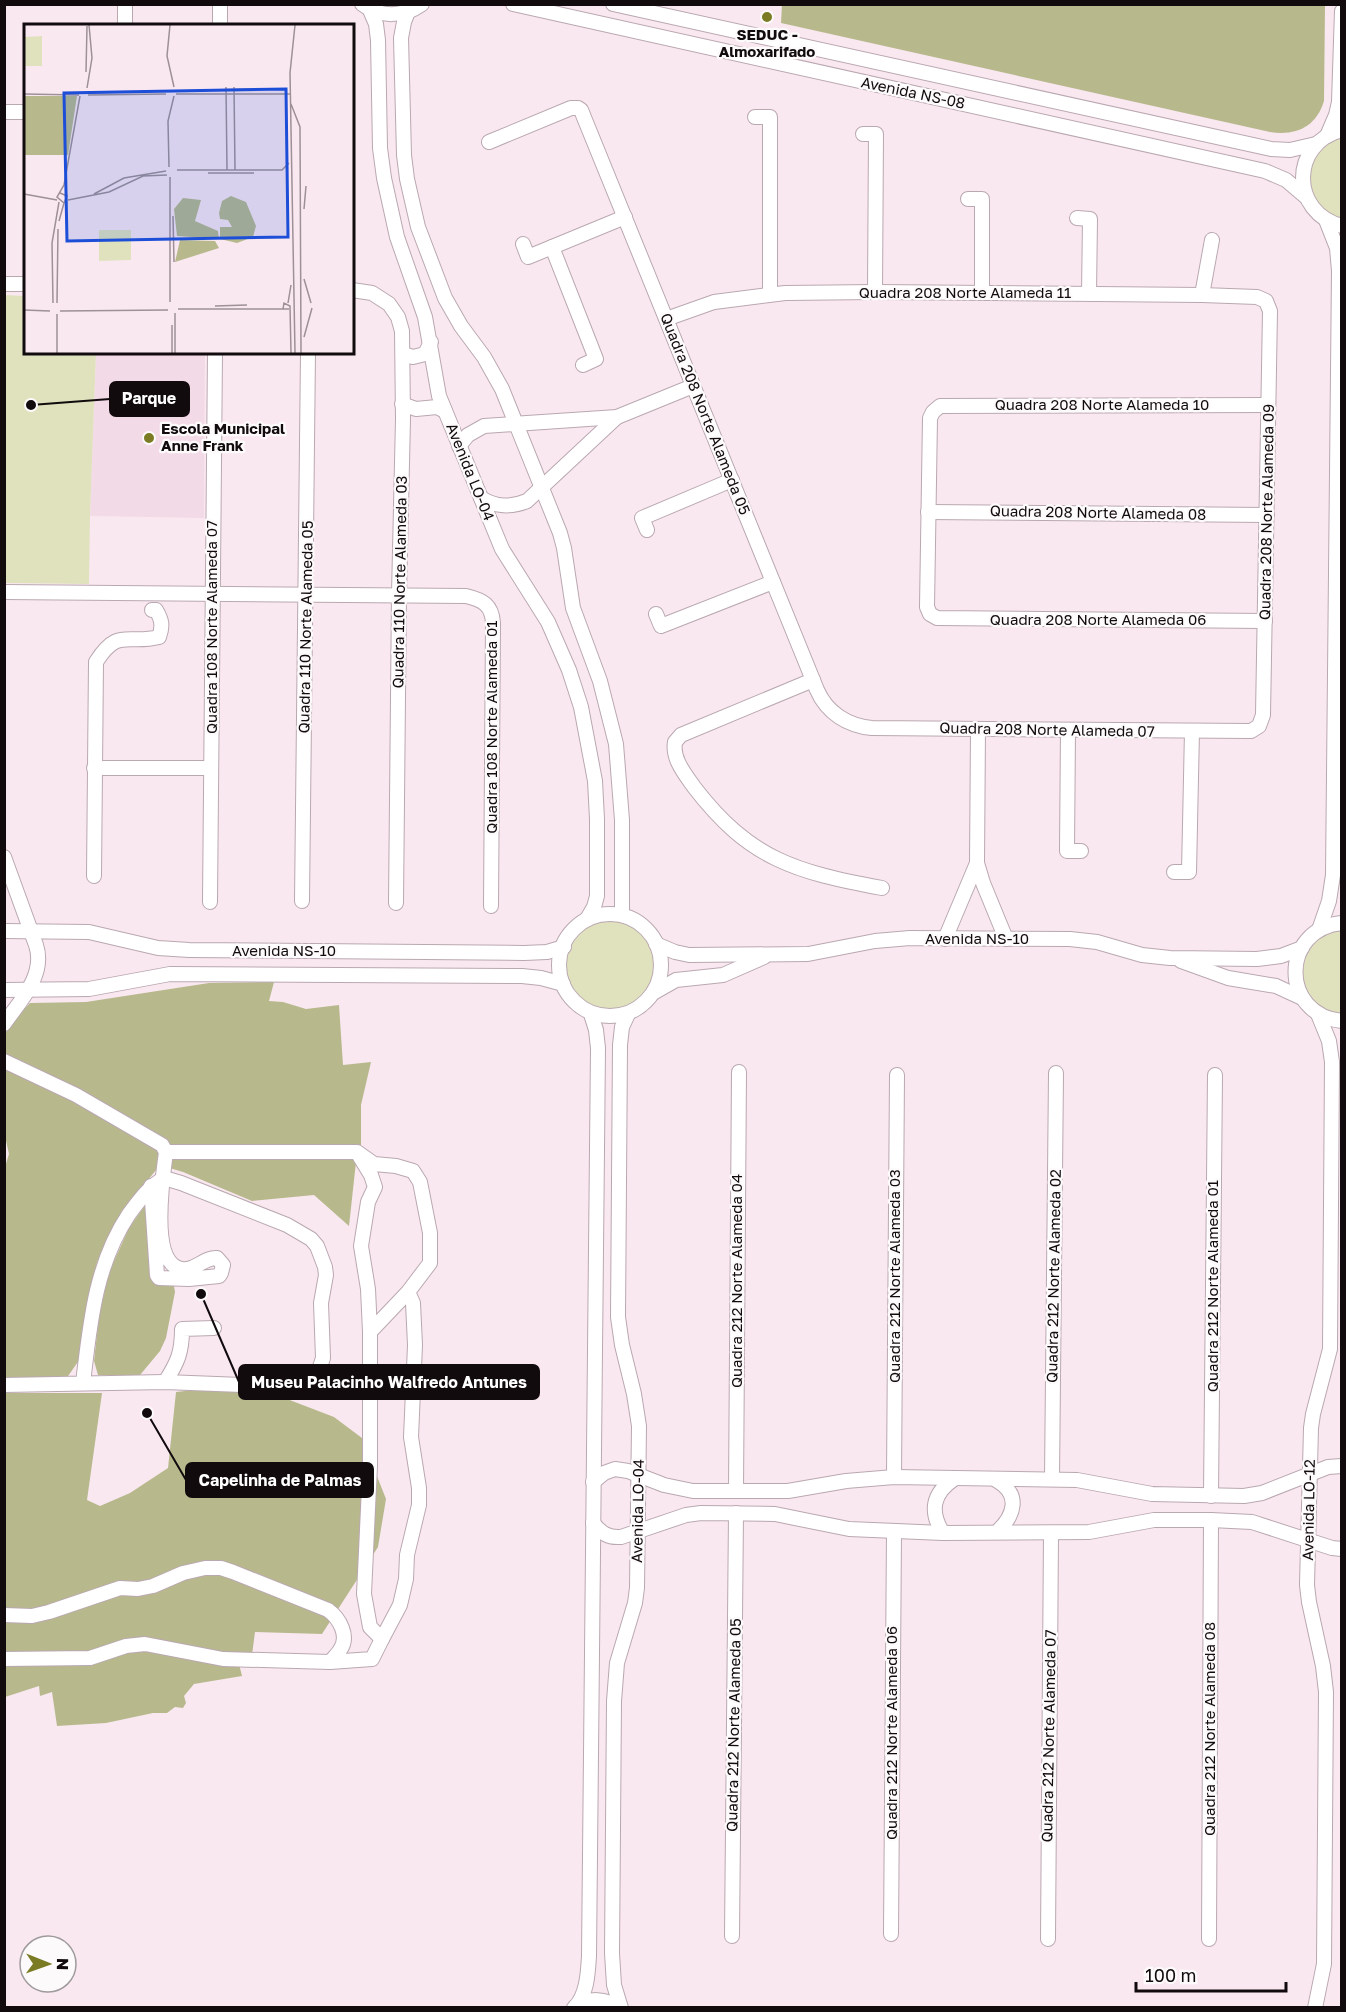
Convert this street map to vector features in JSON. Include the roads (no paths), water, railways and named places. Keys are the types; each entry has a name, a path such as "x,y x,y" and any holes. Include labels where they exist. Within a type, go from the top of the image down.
{"street":[{"path":"125,4 125,24"},
{"path":"220,4 220,24"},
{"path":"366,7 386,14 408,12 422,4"},
{"name":"Avenida NS-08","path":"513,4 1265,171 1286,180 1306,197 1314,210 1326,220 1341,226"},
{"name":"Avenida NS-08","path":"613,4 1271,148 1290,150 1322,140 1341,130"},
{"name":"Avenida LO-04","path":"366,7 376,24 378,40 380,148 386,191 397,237 423,309 431,342 436,386 506,558 552,629 569,669 581,707 593,762 597,819 597,896 587,919"},
{"path":"1306,197 1303,169 1307,156 1322,140 1337,113 1340,98 1341,11"},
{"path":"408,12 401,38 403,136 405,167 413,206 429,259 445,298 461,326 496,376 560,533 573,608 600,681 616,744 622,820 622,915 603,914 587,919 573,931 564,947 560,962 562,984 573,1000 591,1014 615,1017 628,1014"},
{"name":"Quadra 208 Norte Alameda 05","path":"489,142 578,109 625,217 813,680 822,699 835,713"},
{"path":"4,112 24,112"},
{"path":"755,117 770,117 770,294"},
{"path":"863,134 876,134 875,292"},
{"path":"968,199 982,199 982,293"},
{"path":"523,244 528,257 625,217"},
{"path":"1077,218 1090,219 1089,294"},
{"path":"1320,930 1329,901 1333,875 1339,295 1337,251 1326,220"},
{"path":"1202,295 1212,240"},
{"path":"552,247 596,359 583,365"},
{"path":"4,284 24,284"},
{"name":"Quadra 110 Norte Alameda 03","path":"354,290 372,293 382,298 394,310 402,331 406,360 409,407 403,419 396,903"},
{"name":"Quadra 208 Norte Alameda 11","path":"666,319 711,303 770,294 875,292 1202,295 1257,297 1266,301"},
{"name":"Quadra 208 Norte Alameda 09","path":"1261,724 1263,715 1270,311 1266,301"},
{"path":"406,360 425,354 431,342"},
{"name":"Quadra 108 Norte Alameda 07","path":"210,902 215,354"},
{"name":"Quadra 110 Norte Alameda 05","path":"302,901 308,354"},
{"path":"459,446 476,429 493,425 616,417 693,386"},
{"name":"Quadra 208 Norte Alameda 10","path":"928,512 930,420 937,408 948,405 1268,405"},
{"path":"409,407 435,406 445,411"},
{"path":"481,498 495,504 511,506 527,501 616,417"},
{"path":"647,530 642,518 732,480"},
{"name":"Quadra 208 Norte Alameda 08","path":"928,512 1267,515"},
{"name":"Quadra 208 Norte Alameda 06","path":"928,512 927,607 932,615 940,619 1265,621"},
{"path":"656,614 661,626 773,582"},
{"name":"Quadra 108 Norte Alameda 01","path":"4,592 466,596 478,599 490,607 493,615 491,906"},
{"path":"94,876 96,662 111,642 120,639 159,637 162,620 156,610 152,610"},
{"path":"813,680 681,735 675,742 675,754 682,769 708,804 729,827 747,842 806,872 882,888"},
{"name":"Quadra 208 Norte Alameda 07","path":"835,713 848,723 867,728 1252,731 1261,724"},
{"path":"978,729 977,862 983,884 1006,939"},
{"path":"1068,730 1067,851 1081,851"},
{"path":"1174,872 1189,872 1192,731"},
{"path":"94,768 211,768"},
{"path":"4,858 39,952 35,978 4,1024"},
{"path":"945,939 977,862"},
{"name":"Avenida NS-10","path":"622,915 644,927 656,944 689,955 820,952 891,939 1006,939 1085,940 1142,955 1170,958 1257,959 1281,956 1302,948 1311,936 1320,930 1341,923"},
{"name":"Avenida NS-10","path":"4,931 89,932 151,947 189,950 524,953 547,952 564,947"},
{"path":"652,993 658,982 660,969 660,956 656,944"},
{"path":"1302,948 1297,959 1295,974 1302,998"},
{"name":"Avenida NS-10","path":"628,1014 642,1005 652,993 676,980 723,975 760,958 784,954"},
{"name":"Avenida NS-10","path":"1170,958 1228,978 1276,986 1302,998 1318,1014 1341,1021"},
{"name":"Avenida NS-10","path":"4,990 89,989 170,974 522,976 562,984"},
{"name":"Avenida LO-04","path":"575,2007 586,1983 588,1965 598,1048 591,1014"},
{"name":"Avenida LO-04","path":"620,2007 614,1985 612,1953 614,1701 617,1663 636,1595 639,1475 638,1415 621,1345 618,1317 620,1045 622,1027 628,1014"},
{"name":"Avenida LO-12","path":"1315,2007 1324,1964 1326,1692 1323,1666 1309,1602 1308,1539 1312,1421 1328,1359 1330,1335 1332,1058 1329,1041 1318,1014"},
{"path":"4,1061 76,1095 162,1145 166,1152 160,1220 167,1254 175,1266 189,1269 210,1258 217,1258 223,1265 219,1276 159,1278 151,1186"},
{"name":"Quadra 212 Norte Alameda 04","path":"736,1491 739,1072"},
{"name":"Quadra 212 Norte Alameda 02","path":"1052,1479 1056,1073"},
{"name":"Quadra 212 Norte Alameda 03","path":"894,1477 897,1075"},
{"name":"Quadra 212 Norte Alameda 01","path":"1211,1496 1215,1075"},
{"path":"166,1152 357,1152 374,1164 396,1166 412,1171 420,1182 430,1233 429,1263 408,1292 370,1332"},
{"path":"357,1152 375,1187 368,1203 361,1246 368,1289 370,1332 369,1487 364,1594 370,1627 382,1639"},
{"path":"4,1385 165,1382 242,1385 309,1380 318,1372 323,1358 321,1303 326,1275 317,1246 301,1232 164,1178 151,1186 126,1219 105,1264 91,1315 83,1383"},
{"path":"4,1659 90,1658 126,1646 145,1644 223,1659 330,1662 372,1659 401,1598 406,1579 407,1555 419,1505 419,1488 411,1437 416,1345 413,1303 408,1292"},
{"path":"165,1382 179,1358 182,1348 182,1329 214,1328"},
{"path":"593,1482 604,1473 615,1469 684,1489 788,1491 859,1479 894,1477 1052,1479 1094,1482 1152,1494 1251,1496 1328,1467 1341,1466"},
{"path":"943,1533 935,1512 937,1496 941,1489 954,1479"},
{"path":"996,1480 1009,1489 1013,1502 1007,1523 997,1532"},
{"name":"Quadra 212 Norte Alameda 05","path":"732,1936 736,1513"},
{"path":"593,1523 603,1534 615,1538 692,1514 775,1514 849,1529 943,1533 1089,1532 1166,1519 1211,1520 1252,1522 1341,1549"},
{"name":"Quadra 212 Norte Alameda 08","path":"1209,1939 1211,1520"},
{"name":"Quadra 212 Norte Alameda 06","path":"891,1934 894,1532"},
{"name":"Quadra 212 Norte Alameda 07","path":"1048,1939 1051,1533"},
{"path":"4,1615 32,1616 120,1588 146,1588 183,1573 205,1568 221,1568 328,1610 336,1616 341,1623 344,1638 342,1648 330,1662"},
{"name":"Avenida LO-04","path":"575,2007 587,2001 598,2000 611,2002 620,2007"}],"place":[{"name":"SEDUC - Almoxarifado","path":"767,17"},
{"name":"Parque","path":"31,405"},
{"name":"Escola Municipal Anne Frank","path":"149,438"},
{"name":"Museu Palacinho Walfredo Antunes","path":"201,1294"},
{"name":"Capelinha de Palmas","path":"147,1413"}]}
